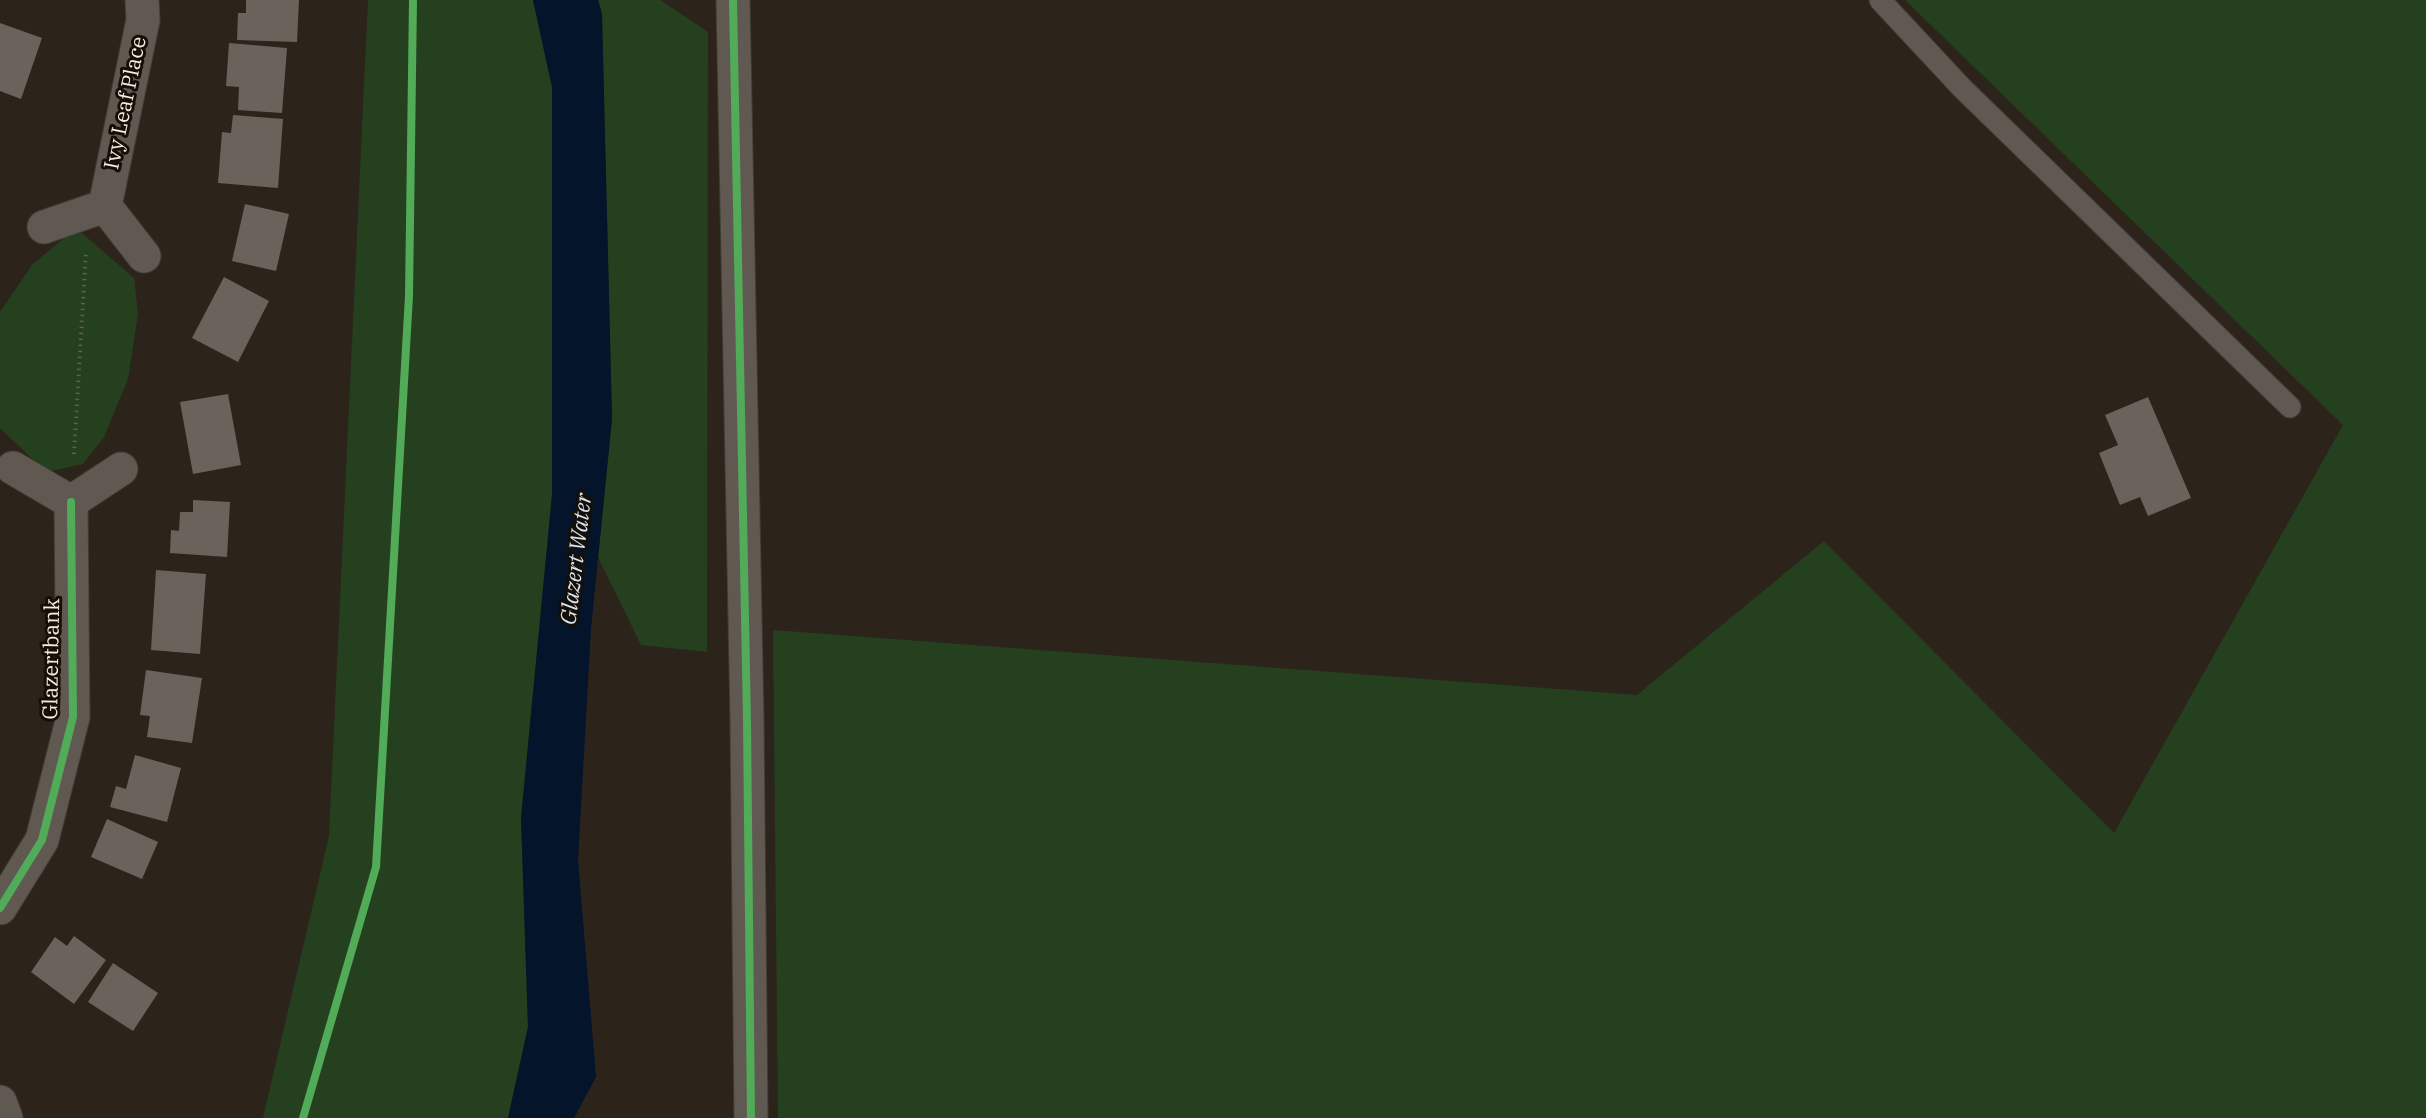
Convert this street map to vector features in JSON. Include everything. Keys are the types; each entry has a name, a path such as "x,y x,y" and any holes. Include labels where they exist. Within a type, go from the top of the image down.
{"street":[{"name":"Ivy Leaf Place","path":"105,206 143,20 142,0"},
{"path":"734,0 747,697 751,1118"},
{"path":"44,227 105,206 144,256"},
{"path":"13,468 70,502 121,469"},
{"name":"Glazertbank","path":"0,908 42,840 73,717 70,502"},
{"path":"0,1102 6,1118"}],"lane":[{"path":"1880,0 1962,88 2290,407"}],"path":[{"path":"70,502 87,238 105,206"}],"green space":[{"path":"368,0 533,0 552,87 552,495 521,818 528,1027 508,1118 263,1118 329,836"},
{"path":"598,0 660,0 708,32 707,652 641,645 598,557 612,419 602,14"},
{"path":"1905,0 2426,0 2426,1118 778,1118 773,630 1637,695 1824,541 2114,833 2343,425"},
{"path":"76,228 134,278 138,314 128,379 104,437 83,464 46,472 0,428 0,312 32,265"}],"water":[{"name":"Glazert Water","path":"533,0 598,0 602,14 612,419 591,629 578,860 596,1077 574,1118 508,1118 528,1027 521,818 552,495 552,87"}],"building":[{"path":"246,0 299,0 297,42 237,40 238,13 246,13"},
{"path":"0,23 42,38 21,99 0,91"},
{"path":"229,43 287,48 282,113 238,110 239,87 226,86"},
{"path":"233,115 283,119 278,188 218,183 222,132 231,133"},
{"path":"245,204 289,214 276,271 232,261"},
{"path":"224,277 269,301 238,362 192,338"},
{"path":"228,394 241,465 193,474 180,402"},
{"path":"2148,397 2191,498 2148,516 2140,497 2120,505 2099,453 2118,445 2105,415"},
{"path":"193,500 230,502 227,557 170,553 171,530 179,531 180,512 193,512"},
{"path":"156,570 206,574 200,654 151,650"},
{"path":"146,670 202,678 192,743 147,737 150,716 140,715"},
{"path":"135,755 181,768 167,822 110,807 116,786 126,789"},
{"path":"107,819 158,842 142,879 91,857"},
{"path":"74,936 106,960 74,1004 31,972 55,937 67,946"},
{"path":"113,963 158,993 133,1031 88,1002"}],"cycle path":[{"path":"303,1118 376,867 409,296 413,0"},
{"path":"733,0 747,720 751,1118"},
{"path":"0,908 42,840 73,717 71,502"}]}
